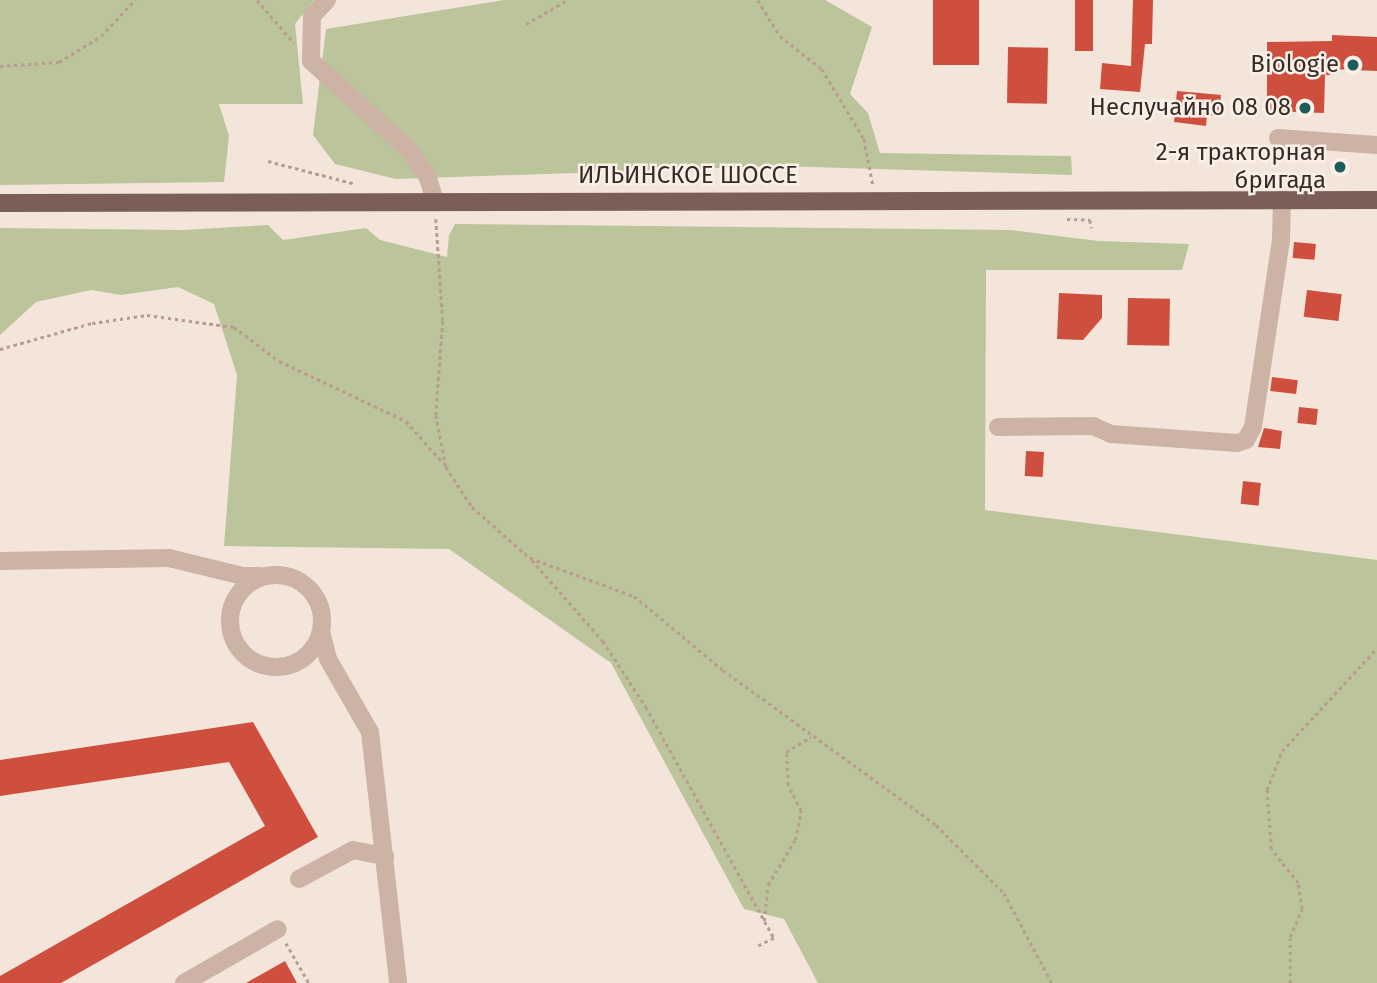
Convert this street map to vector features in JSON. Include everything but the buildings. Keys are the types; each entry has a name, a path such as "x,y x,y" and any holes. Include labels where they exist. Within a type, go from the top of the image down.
{"main road":[{"name":"ИЛЬИНСКОЕ ШОССЕ","path":"0,203 1377,200"}],"street":[{"path":"327,0 312,16 310,61 408,149 428,178 435,201"},
{"path":"1278,138 1377,145"},
{"path":"998,427 1093,426 1111,434 1237,443 1246,440 1253,427 1282,200"},
{"path":"0,561 131,558 196,563 243,576 286,576 312,592 321,610 323,647 370,732 398,983"},
{"path":"196,563 218,580 231,611 234,641 247,657 266,666 311,663 338,678"},
{"path":"231,611 239,592 265,576"},
{"path":"296,662 312,649 321,631"},
{"path":"299,879 353,850 385,856"},
{"path":"184,983 278,929"}],"path":[{"path":"0,66 60,62 101,36 135,0"},
{"path":"257,0 310,61"},
{"path":"526,24 568,0"},
{"path":"758,0 780,36 822,69 863,139 874,188 881,200"},
{"path":"268,160 360,185 377,202"},
{"path":"435,201 443,321 436,415 446,467"},
{"path":"0,349 92,323 147,315 234,327 279,361 406,421 446,467 472,507 512,547 530,558 634,596 811,737 936,825 976,860 1004,893 1052,983"},
{"path":"530,558 603,641 646,707 774,938 758,946"},
{"path":"1290,983 1290,937 1302,909 1298,883 1271,849 1267,789 1282,751 1377,648"},
{"path":"764,921 768,885 795,840 802,811 788,785 786,752 811,737"},
{"path":"278,929 309,983"}],"green space":[{"path":"0,0 314,0 295,24 303,104 219,104 229,136 224,182 0,185"},
{"path":"504,0 825,0 872,27 850,94 868,113 880,153 1071,156 1072,175 778,166 396,179 335,164 313,135 326,29"},
{"path":"455,224 1011,230 1098,241 1189,244 1182,270 986,270 985,510 1377,560 1377,983 818,983 784,919 744,909 611,663 449,549 224,546 237,375 214,304 178,287 121,295 91,290 36,302 0,335 0,228 183,230 268,225 283,240 366,228 380,240 447,257 449,235"}],"place":[{"name":"Biologie","path":"1353,65"},
{"name":"Неслучайно 08 08","path":"1305,108"},
{"name":"2-я тракторная бригада","path":"1340,167"}]}
